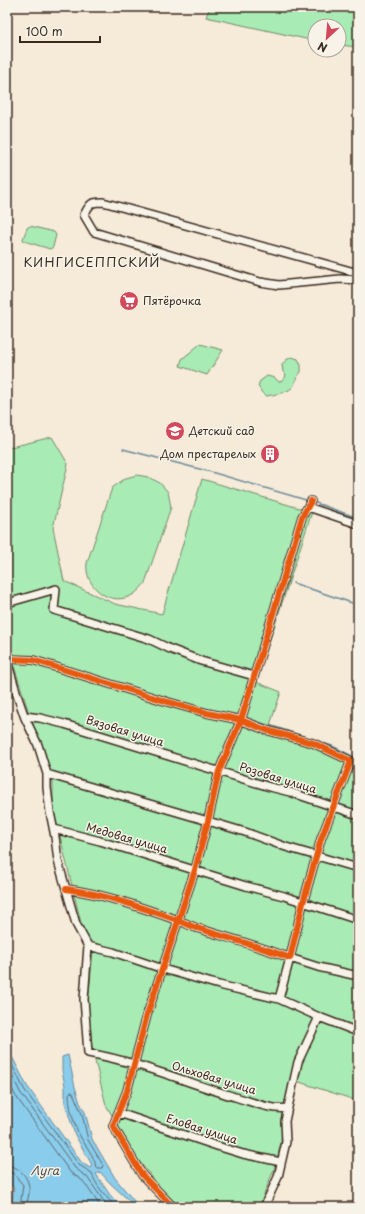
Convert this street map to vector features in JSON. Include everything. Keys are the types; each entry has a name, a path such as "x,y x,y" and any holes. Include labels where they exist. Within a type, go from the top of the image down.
{"street":[{"path":"358,273 103,202 95,202 90,204 84,215 94,232 260,282 279,285 340,279 358,280"},
{"path":"173,1207 142,1175 113,1126 127,1091 147,1015 194,870 208,821 218,771 241,720 302,517 310,504 358,524"},
{"path":"7,603 56,589 54,610 149,639 201,661 254,676"},
{"path":"279,999 302,903 316,856 351,761 313,743 266,730 241,720 207,713 168,702 33,660 7,660 17,695 38,745 47,774 47,788 58,861 76,924 88,946 219,986 279,999 358,1032"},
{"name":"Вязовая улица","path":"25,716 64,724 218,771"},
{"name":"Розовая улица","path":"218,771 290,792 358,815"},
{"path":"47,774 208,821 358,868"},
{"name":"Медовая улица","path":"54,829 100,841 358,920"},
{"path":"66,889 119,899 179,920 194,927 290,958 318,967 358,976"},
{"name":"Ольховая улица","path":"88,946 84,999 88,1053 134,1064 247,1101 281,1110 288,1108"},
{"path":"264,1207 278,1177 286,1142 285,1121 298,1062 320,1017"},
{"name":"Еловая улица","path":"119,1113 243,1154 281,1162"}],"green space":[{"path":"210,7 358,7 358,47 347,46 347,18 307,18 307,39 206,17"},
{"path":"30,226 54,232 56,235 53,247 50,249 24,241 23,239 27,228"},
{"path":"200,344 223,350 207,375 180,366 182,359"},
{"path":"292,357 298,359 301,365 301,372 292,388 282,393 267,396 262,393 258,386 260,381 267,376 275,378 279,382 283,380 286,375 283,372 282,365 286,360"},
{"path":"52,437 68,464 53,528 64,581 115,604 162,614 202,479 312,512 256,682 281,692 270,725 332,746 358,759 358,1101 290,1079 283,1113 281,1142 276,1164 259,1207 181,1207 168,1197 138,1160 106,1105 92,1049 88,1004 93,951 81,923 53,807 53,779 28,710 7,644 7,448"},
{"path":"137,475 148,477 160,483 168,492 171,507 145,583 131,596 120,599 112,598 105,596 93,586 89,579 87,563 112,488 126,478"}],"water":[{"name":"Луга","path":"7,1047 27,1086 82,1163 90,1168 92,1165 75,1135 65,1103 62,1057 68,1055 75,1087 80,1103 85,1112 92,1139 115,1178 139,1207 136,1207 100,1172 96,1174 110,1195 122,1207 11,1207 14,1188 7,1180"}],"waterway":[{"path":"123,449 211,472 306,500"},
{"path":"316,503 358,518"},
{"path":"293,583 358,605"},
{"path":"246,718 309,738"},
{"path":"316,741 332,746 358,759"}],"cycle path":[{"path":"173,1207 142,1175 113,1126 127,1091 147,1015 195,870 219,771 241,720 302,517 311,501"},
{"path":"7,659 33,660 168,702 207,713 241,720 266,730 313,743 351,761 321,839 303,903 290,958 194,927 149,910 94,894 66,889"}],"place":[{"name":"Пятёрочка","path":"129,301"},
{"name":"Детский сад","path":"175,431"},
{"name":"Дом престарелых","path":"270,454"}],"district":[{"name":"КИНГИСЕППСКИЙ","path":"92,262"}]}
